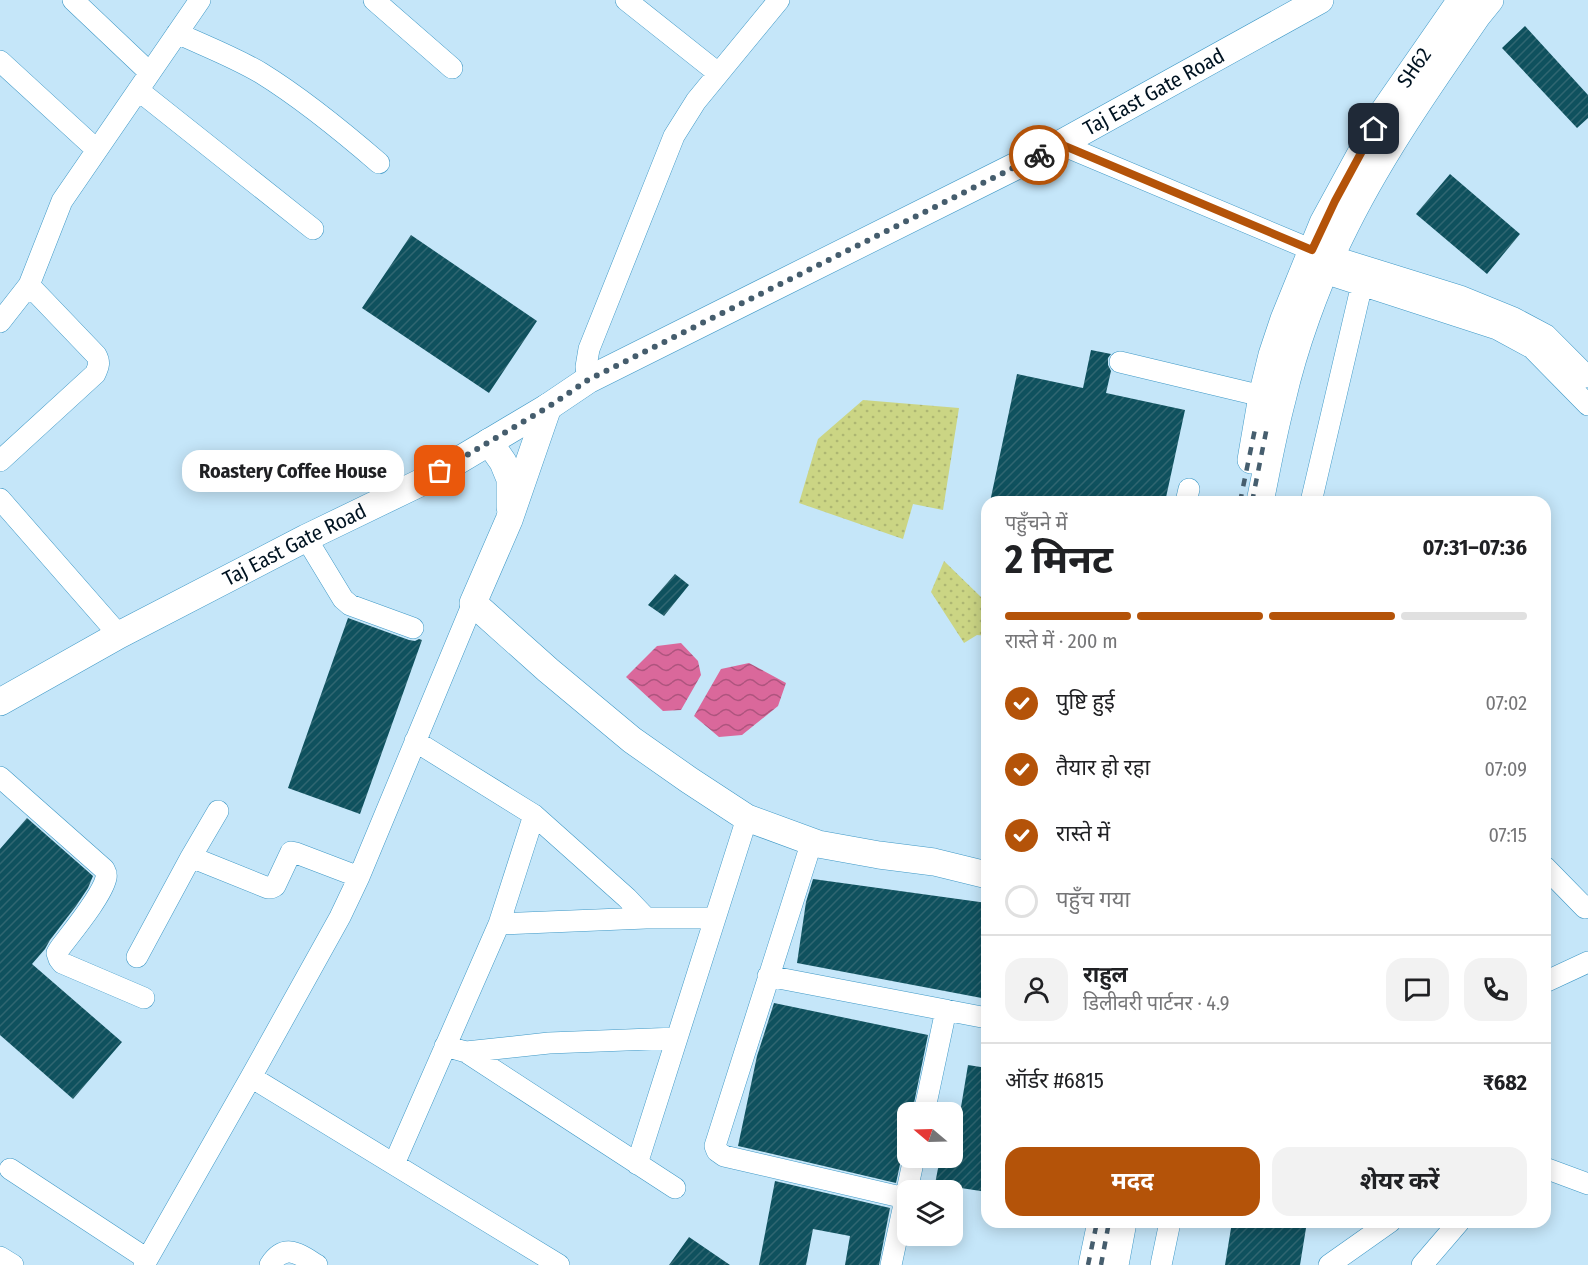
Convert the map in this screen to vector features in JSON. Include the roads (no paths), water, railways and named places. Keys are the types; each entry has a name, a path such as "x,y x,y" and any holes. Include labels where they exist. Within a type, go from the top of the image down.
{"main road":[{"name":"Taj East Gate Road","path":"0,702 119,636 306,538 424,481 548,407 588,380 1060,144 1296,6 1320,0"},
{"name":"SH62","path":"1261,496 1282,399 1335,201 1384,111 1461,0"},
{"name":"SH62","path":"1244,496 1262,396 1284,319 1318,261 1357,204 1403,124 1490,0"},
{"path":"548,407 509,520 473,603 548,670 632,740 747,818 812,841 879,855 934,862 981,874"},
{"path":"489,442 503,462 510,479 509,520"},
{"path":"934,862 981,858"},
{"path":"1092,1265 1100,1228"},
{"path":"1115,1265 1122,1228"}],"street":[{"path":"73,0 144,81 313,229"},
{"path":"0,321 29,285 62,201 200,0"},
{"path":"374,0 452,68"},
{"path":"626,0 718,74"},
{"path":"588,380 586,367 589,349 674,136 696,101 779,0"},
{"path":"177,33 260,73 309,106 380,163"},
{"path":"0,61 97,150"},
{"path":"1060,144 1318,261 1362,284 1497,328 1532,348 1588,405"},
{"path":"1318,261 1460,296 1514,318 1546,334 1588,378"},
{"path":"1312,496 1362,284"},
{"path":"0,461 94,374 99,361 96,355 29,285"},
{"path":"1119,362 1262,396"},
{"path":"0,499 119,636"},
{"path":"306,538 342,599 413,628"},
{"path":"10,1169 146,1262 340,917 359,877 473,603"},
{"path":"415,741 534,815 627,897 646,918"},
{"path":"0,777 106,872 105,881 90,907 57,953 59,959 144,998"},
{"path":"137,957 218,811"},
{"path":"394,1164 499,924 534,815"},
{"path":"637,1164 747,818"},
{"path":"812,841 715,1146 717,1151 724,1156 897,1196"},
{"path":"192,857 268,888 275,886 291,852 359,877"},
{"path":"1551,873 1585,908 1588,906"},
{"path":"499,924 646,918 715,918"},
{"path":"1551,979 1588,962"},
{"path":"768,976 981,1017"},
{"path":"926,1102 946,1010"},
{"path":"466,1052 549,1043 677,1038"},
{"path":"445,1046 466,1052 675,1188"},
{"path":"251,1077 560,1265"},
{"path":"1551,1170 1588,1184"},
{"path":"1161,1265 1169,1228"},
{"path":"1329,1265 1381,1228"},
{"path":"1422,1265 1454,1228"},
{"path":"891,1265 897,1236"},
{"path":"270,1265 282,1252 298,1254 317,1265"},
{"path":"0,1257 13,1265"}],"water":[{"path":"681,643 698,661 701,675 681,710 663,711 626,677 657,646"},
{"path":"749,663 786,683 778,706 742,735 719,737 694,716 721,669"}],"railway":[{"path":"1241,496 1256,424"},
{"path":"1253,496 1267,427"},
{"path":"1088,1265 1096,1228"},
{"path":"1101,1265 1108,1228"}],"place":[{"name":"Roastery Coffee House","path":"440,471"}]}
